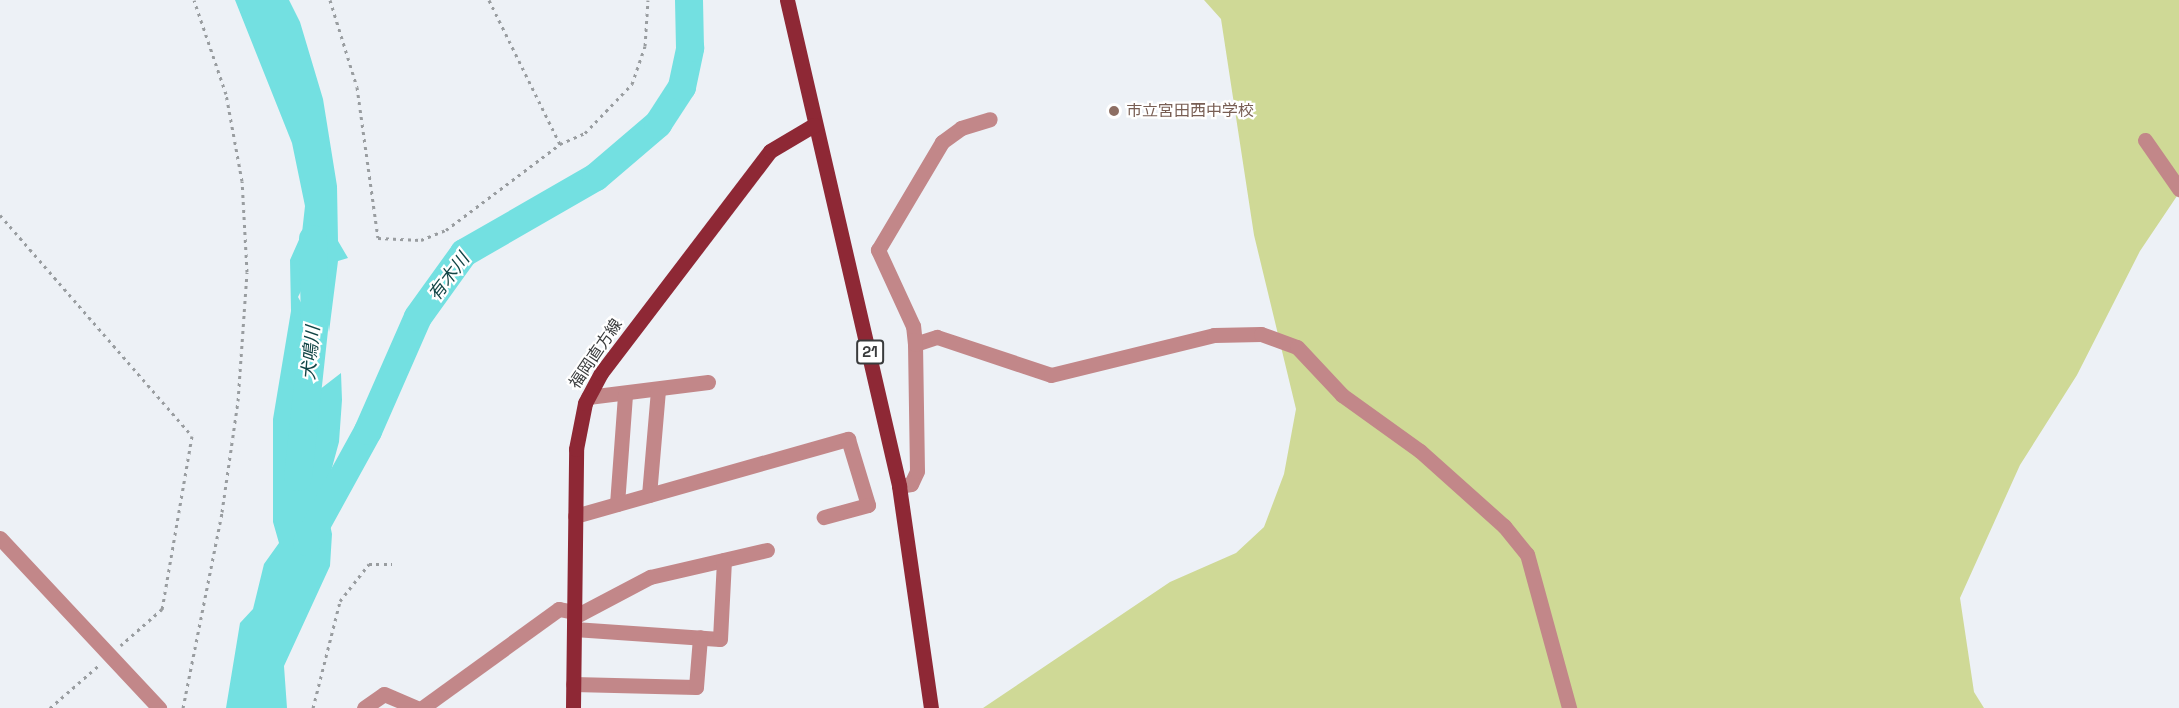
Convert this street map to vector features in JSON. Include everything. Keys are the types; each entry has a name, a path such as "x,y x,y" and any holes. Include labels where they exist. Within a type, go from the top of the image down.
{"main road":[{"name":"21","path":"787,0 899,486 931,708"},
{"name":"福岡直方線","path":"573,708 576,450 588,397 770,151 814,125"}],"street":[{"path":"899,486 911,484 917,471 915,345 913,326 878,250 942,142 961,128 990,119"},
{"path":"2145,140 2179,189"},
{"path":"915,345 937,338 1051,375 1214,335 1261,334 1297,347 1342,395 1420,452 1504,526 1527,554 1569,708"},
{"path":"588,397 708,382"},
{"path":"649,495 658,390"},
{"path":"617,504 625,394"},
{"path":"575,516 848,438 868,504 825,517"},
{"path":"0,538 113,653 159,708"},
{"path":"574,619 650,577 767,550"},
{"path":"422,708 559,609 574,619 720,639 724,560"},
{"path":"573,684 696,687 700,638"},
{"path":"364,708 384,694 417,708"}],"path":[{"path":"183,708 222,512 238,401 248,272 242,181 226,94 194,0"},
{"path":"330,0 357,87 378,238 421,240 446,230 560,144 585,133 632,84 645,46 648,0"},
{"path":"489,0 560,144"},
{"path":"0,215 192,436 162,609 50,708"},
{"path":"313,708 340,601 369,564 392,564"}],"green space":[{"path":"1204,0 2179,0 2179,193 2140,251 2077,375 2020,465 1960,598 1974,692 1984,708 983,708 1170,582 1236,553 1264,527 1284,474 1296,409 1254,235 1221,19"}],"water":[{"path":"235,0 289,0 300,22 323,99 337,186 338,241 348,258 338,261 329,332 322,273 306,281 298,297 304,308 305,349 298,441 314,437 319,390 341,373 342,400 339,442 324,497 332,534 330,566 284,666 287,708 226,708 240,623 253,609 264,564 279,543 273,522 273,419 291,311 290,260 302,233 305,206 292,143"}],"waterway":[{"name":"有木川","path":"307,542 368,431 418,317 464,253 596,177 658,124 682,87 690,48 689,0"},
{"name":"犬鳴川","path":"298,477 315,321 313,239"}],"place":[{"name":"市立宮田西中学校","path":"1114,111"}]}
